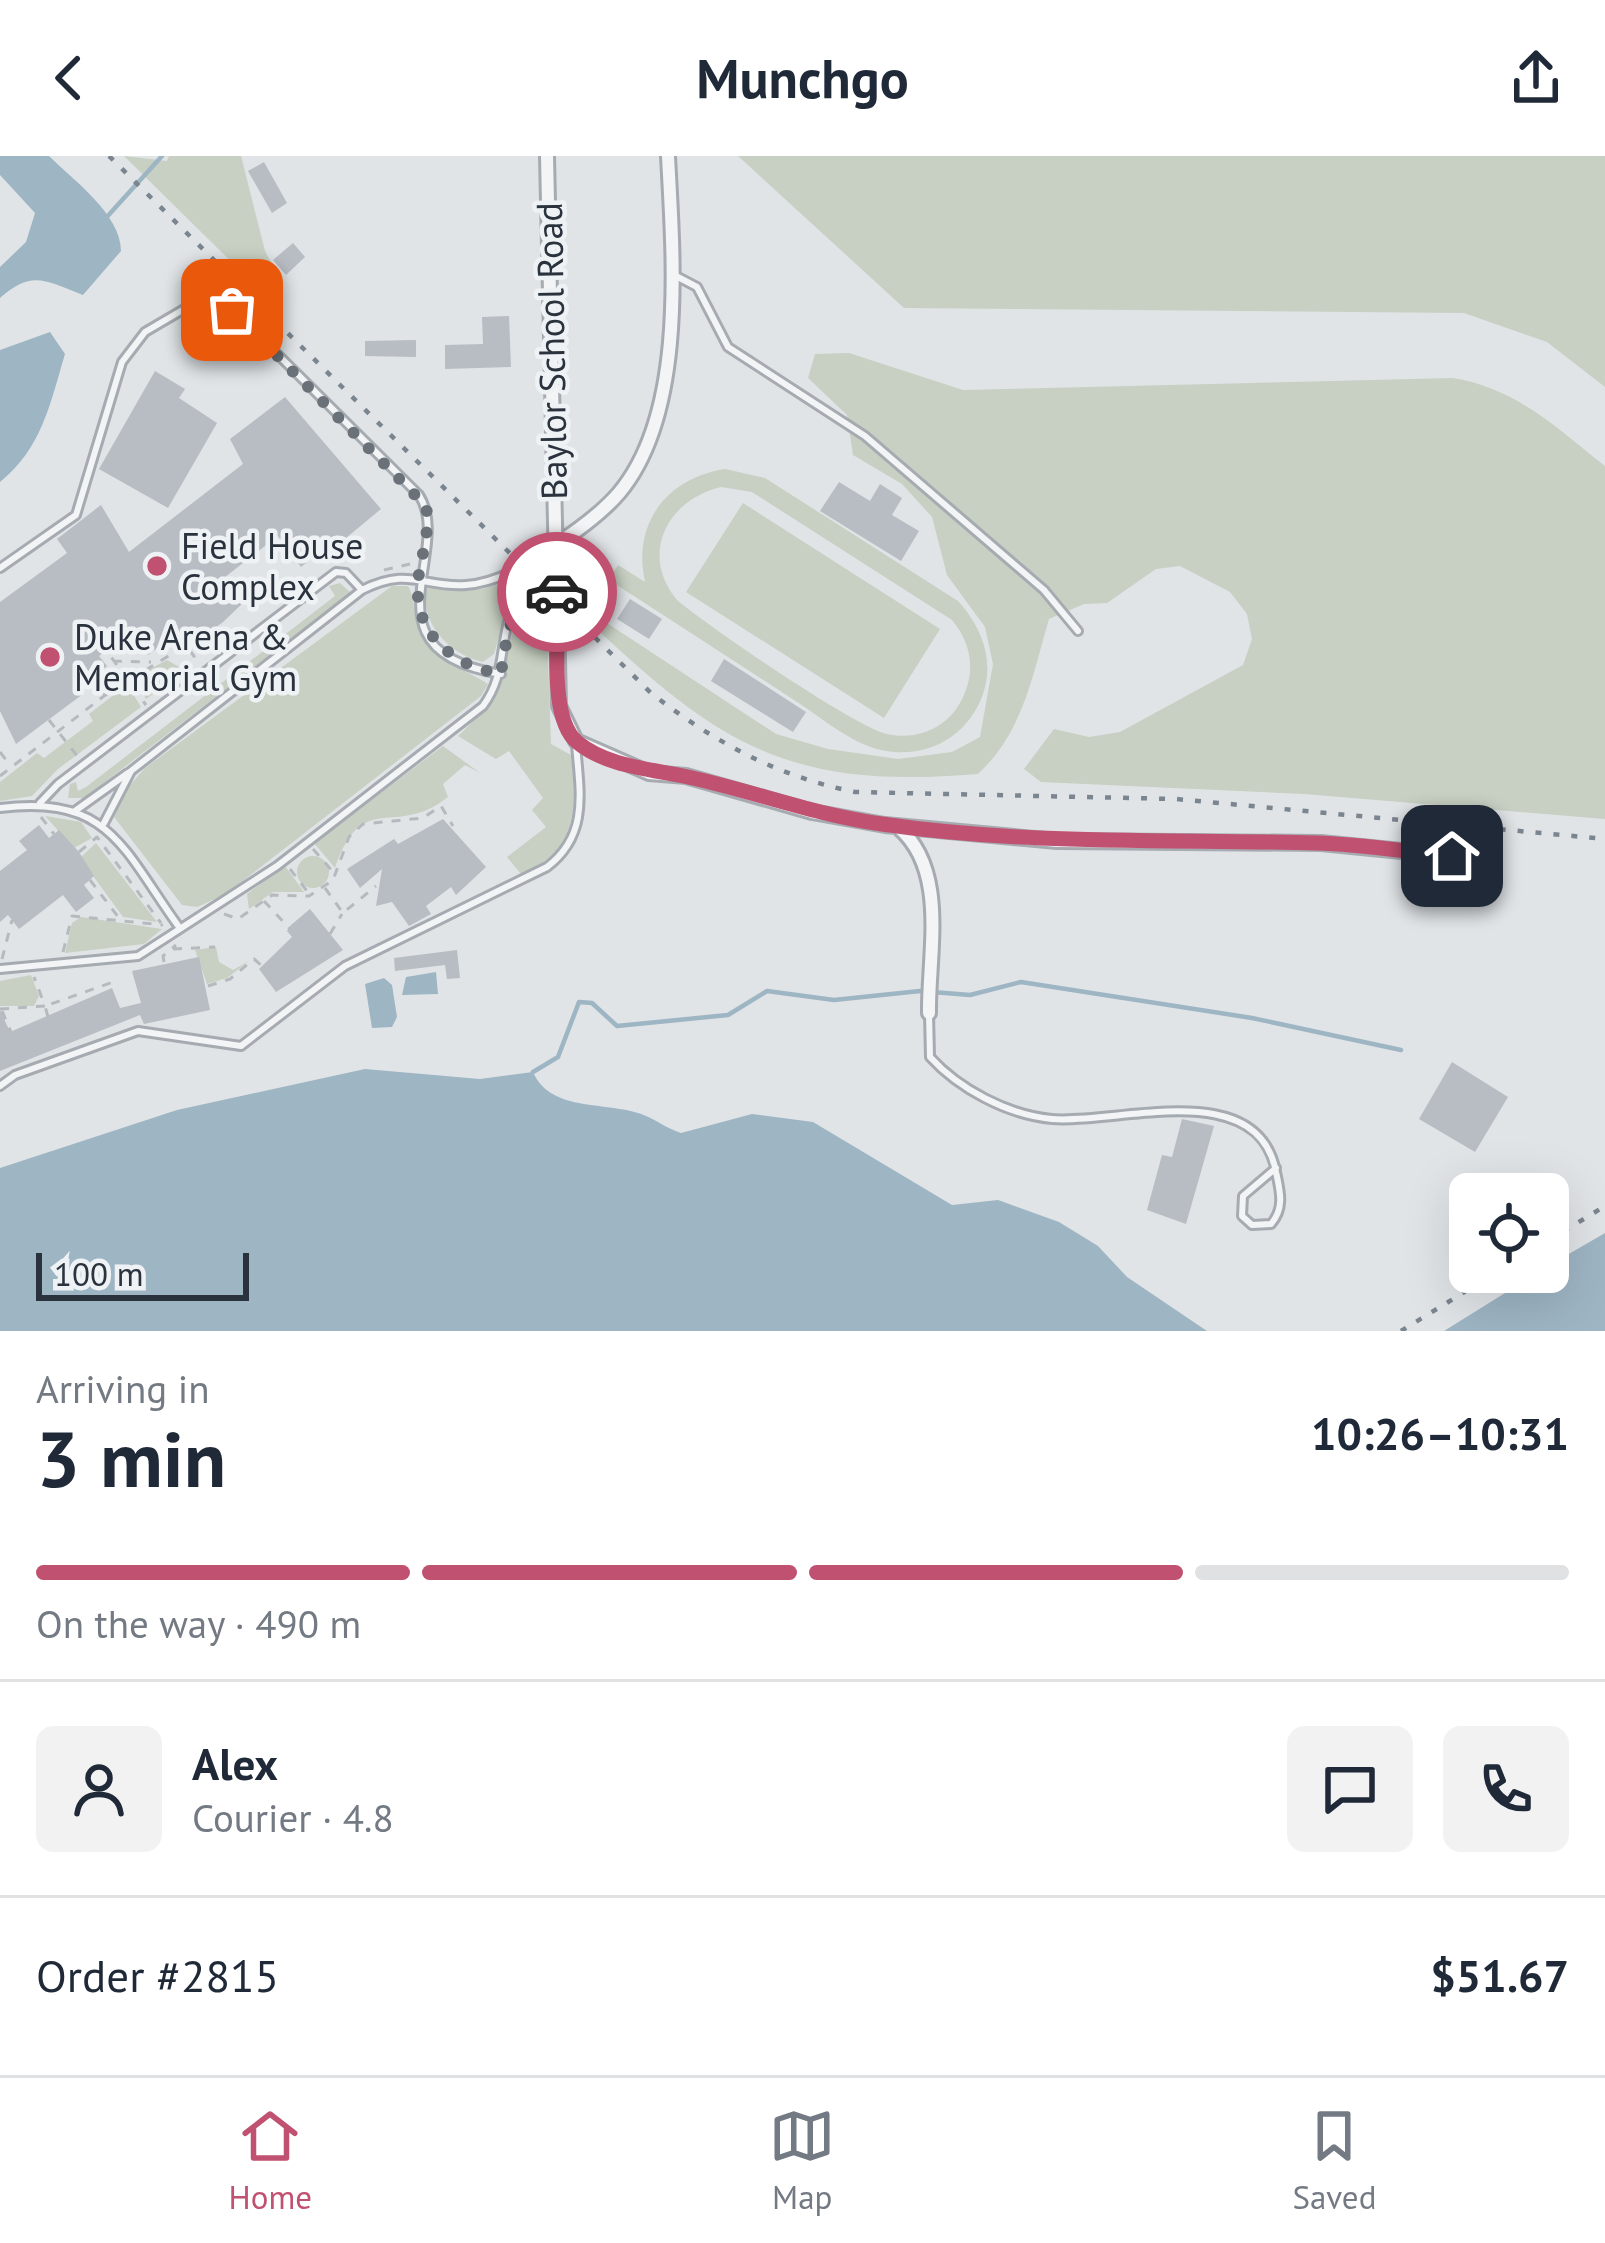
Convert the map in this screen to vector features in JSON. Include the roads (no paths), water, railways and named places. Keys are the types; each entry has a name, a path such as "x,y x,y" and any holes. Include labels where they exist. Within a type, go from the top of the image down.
{"street":[{"name":"Baylor School Road","path":"547,156 559,706 576,741"},
{"path":"554,546 606,506 638,464 654,422 668,350 673,275 668,156"},
{"path":"576,741 649,773 686,776 812,812 897,826 1057,842 1321,843 1452,856"},
{"path":"897,826 925,862 931,893 929,1013"}],"lane":[{"path":"673,275 697,287 728,347 865,436 1044,590 1078,631"},
{"path":"0,568 76,515 130,347 171,313 214,302 232,310 295,368 418,495 428,530 418,576 426,630 458,662 501,674"},
{"path":"74,811 362,590 382,580 418,576 463,585 523,568 554,546"},
{"path":"0,969 138,956 278,866 483,706 501,674 508,623 520,589 554,546"},
{"path":"40,803 58,784 335,572 346,573 362,590"},
{"path":"0,1086 15,1075 127,1033 241,1046 346,965 547,867 572,844 578,828 576,741"},
{"path":"104,823 131,771"},
{"path":"0,808 40,803 104,823 178,927"},
{"path":"929,1013 930,1057 961,1085 1021,1113 1053,1119 1108,1118 1185,1110 1224,1118 1254,1132 1271,1152 1276,1168 1281,1196 1277,1217 1265,1227 1252,1225 1242,1216 1243,1196 1276,1168"}],"water":[{"path":"0,156 49,156 113,224 121,251 83,295 39,280 21,284 0,298 0,267 26,242 35,213 0,175"},
{"path":"50,332 65,354 49,408 26,455 0,482 0,350"},
{"path":"436,972 438,994 402,995 406,977"},
{"path":"384,978 392,985 397,1017 392,1027 372,1028 365,984"},
{"path":"365,1069 480,1079 533,1072 542,1085 567,1100 632,1111 681,1133 752,1114 813,1122 952,1205 998,1200 1059,1222 1098,1246 1127,1277 1207,1331 0,1331 0,1168 177,1110"},
{"path":"1605,1233 1605,1331 1444,1331 1505,1293 1569,1293 1569,1254"}],"waterway":[{"path":"105,219 162,156"},
{"path":"533,1072 558,1057 579,1002 592,1003 617,1026 728,1015 767,991 834,1000 920,991 970,995 1021,982 1252,1018 1401,1050"}],"railway":[{"path":"109,156 651,693 722,742 772,767 855,792 1176,799 1605,839"},
{"path":"1569,1228 1605,1206"},
{"path":"1401,1331 1463,1293"}],"place":[{"name":"Field House Complex","path":"157,566"},
{"name":"Duke Arena & Memorial Gym","path":"50,657"}]}
